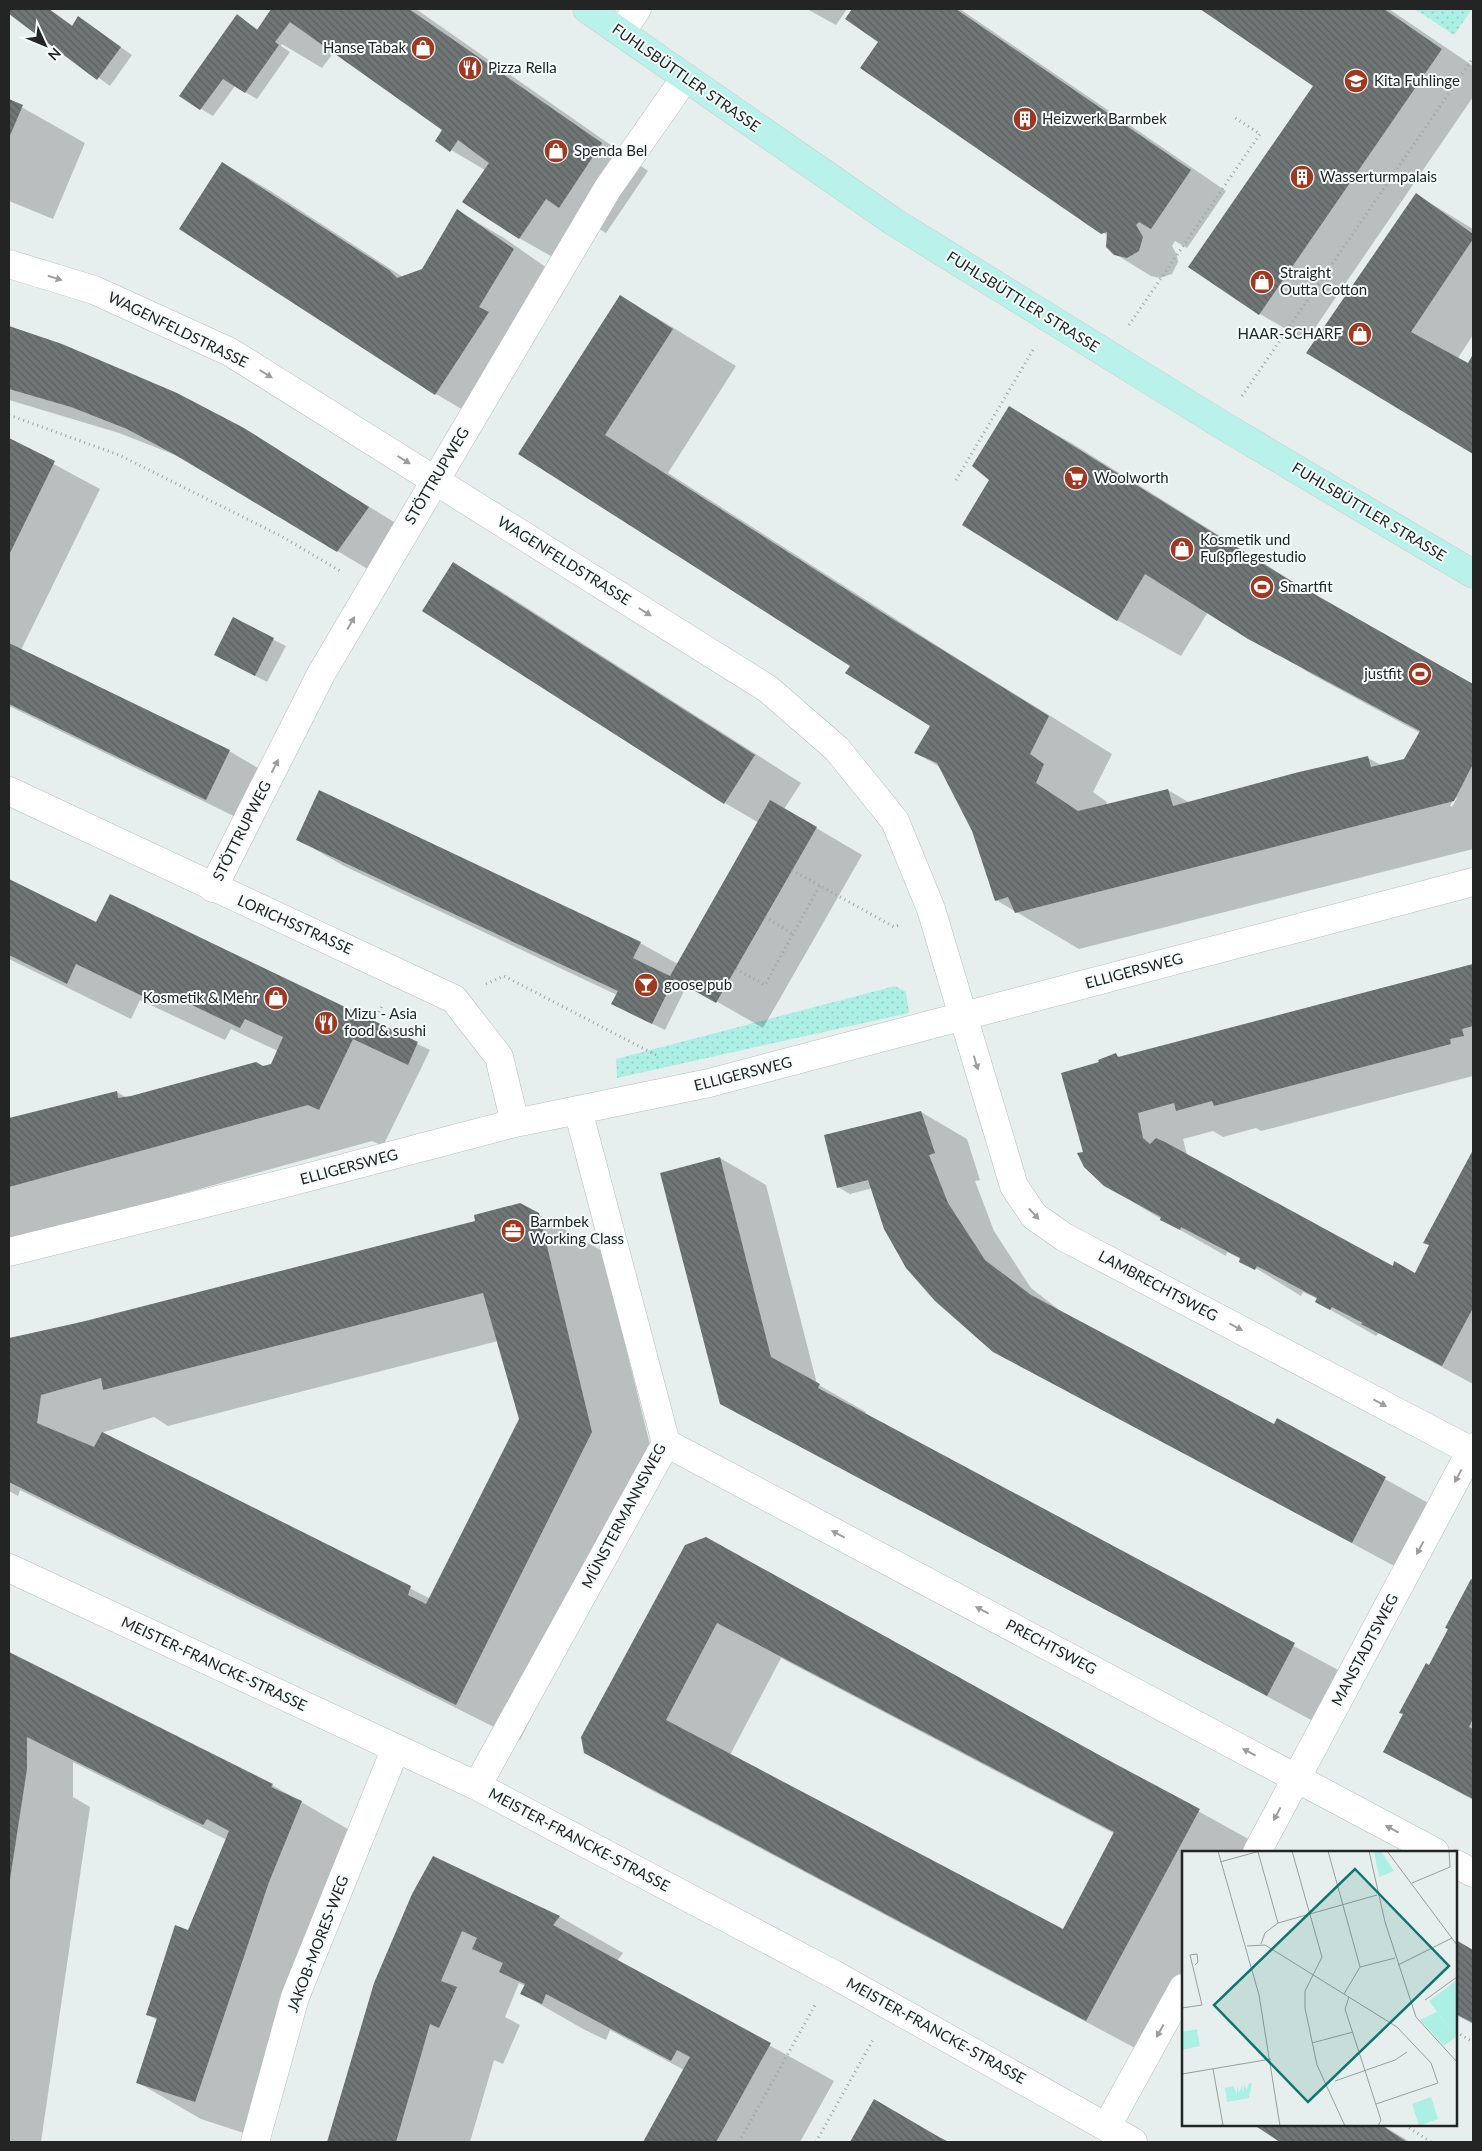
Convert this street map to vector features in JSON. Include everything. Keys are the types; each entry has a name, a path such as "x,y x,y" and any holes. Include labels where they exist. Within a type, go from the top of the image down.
{"main road":[{"name":"FUHLSBÜTTLER STRASSE","path":"587,9 894,222 1222,425 1473,574"}],"street":[{"path":"621,32 637,9"},
{"name":"STÖTTRUPWEG","path":"213,888 321,674 608,188 685,78"},
{"name":"WAGENFELDSTRASSE","path":"9,264 94,290 230,352 768,689 837,749 895,821 931,910 962,1017"},
{"name":"LORICHSSTRASSE","path":"9,790 213,888 399,972 454,1000 499,1057 515,1123"},
{"name":"ELLIGERSWEG","path":"9,1252 294,1182 515,1123 709,1083 1473,882"},
{"name":"LAMBRECHTSWEG","path":"962,1017 1014,1186 1034,1216 1064,1237 1473,1450"},
{"name":"MÜNSTERMANNSWEG","path":"477,1786 666,1443 578,1110"},
{"name":"PRECHTSWEG","path":"666,1443 1433,1851"},
{"name":"MANSTADTSWEG","path":"1258,1851 1473,1450"},
{"name":"MEISTER-FRANCKE-STRASSE","path":"9,1568 395,1750 477,1786 892,2006 1133,2142"},
{"name":"JAKOB-MORES-WEG","path":"254,2142 295,1998 395,1750"},
{"path":"1457,1865 1473,1873"},
{"path":"1107,2126 1182,1990"}],"path":[{"path":"1222,425 1473,58"},
{"path":"1108,355 1260,134 1234,117"},
{"path":"956,480 1051,319"},
{"path":"9,415 119,456 281,536 371,589"},
{"path":"792,870 894,927 931,910"},
{"path":"736,969 765,985 820,885"},
{"path":"765,917 793,934"},
{"path":"454,1000 504,976 709,1083"},
{"path":"739,2142 833,1974"},
{"path":"816,2142 892,2006"},
{"path":"1457,2033 1473,2042"},
{"path":"1407,2126 1431,2142"}],"green space":[{"path":"1415,9 1472,9 1454,35"},
{"path":"895,986 906,992 909,1013 617,1078 616,1059"}],"building":[{"path":"9,9 49,9 72,26 78,16 121,47 97,80 9,14"},
{"path":"271,9 409,9 602,143 559,208 546,199 519,239 462,202 489,163 458,140 450,152 435,141 442,130 290,22 275,42 279,45 245,93 223,79 200,110 179,96 237,14 257,30"},
{"name":"Heizwerk Barmbek","path":"852,9 956,9 1191,170 1151,229 1139,222 1136,225 1143,237 1139,251 1127,258 1114,255 1106,247 1107,232 1101,234 860,68 878,42 845,19"},
{"name":"Wasserturmpalais","path":"1200,9 1384,9 1442,49 1259,315 1188,267 1313,86"},
{"path":"9,99 23,105 9,138"},
{"path":"222,162 389,270 397,278 422,269 457,209 514,249 479,307 489,312 435,395 179,229"},
{"path":"1416,193 1473,234 1473,239 1411,332 1468,363 1473,354 1473,454 1306,353"},
{"path":"620,295 673,329 605,435 883,613 1049,716 1030,754 1044,764 1036,783 1078,811 1168,789 1173,806 1295,773 1368,756 1371,767 1404,759 1420,731 1248,639 1145,574 1117,621 962,525 989,480 972,466 1009,406 1286,578 1473,684 1473,764 1454,801 1015,913 1008,897 995,901 972,831 937,763 914,753 930,726 845,673 850,666 518,454"},
{"path":"9,326 62,344 177,393 244,428 369,507 337,552 179,457 127,429 71,407 9,389"},
{"path":"9,438 55,461 9,555"},
{"path":"453,562 755,755 724,804 422,611"},
{"path":"233,617 274,638 255,676 214,655"},
{"path":"9,643 230,750 206,800 9,704"},
{"path":"319,790 641,942 633,958 670,976 770,800 817,827 716,1003 674,979 652,1024 611,1004 618,991 296,840"},
{"path":"9,879 96,922 110,894 418,1042 408,1065 353,1039 319,1110 308,1105 9,1187 9,1118 117,1091 118,1098 131,1096 256,1062 263,1066 271,1064 283,1037 245,1019 240,1028 167,993 161,1005 76,964 67,984 9,955"},
{"path":"1473,964 1473,1026 1462,1029 1464,1036 1450,1039 1451,1044 1214,1106 1212,1101 1176,1111 1174,1103 1138,1113 1143,1138 1150,1144 1156,1138 1165,1142 1393,1266 1394,1261 1415,1273 1429,1245 1423,1243 1473,1150 1473,1308 1442,1366 1332,1307 1330,1310 1315,1302 1317,1298 1257,1266 1255,1270 1239,1262 1240,1258 1181,1227 1180,1230 1160,1220 1161,1217 1104,1186 1084,1167 1077,1153 1083,1152 1061,1073 1099,1062 1098,1060 1116,1053 1118,1057"},
{"path":"921,1111 935,1153 929,1155 948,1203 985,1260 1031,1295 1274,1424 1277,1418 1386,1477 1352,1543 993,1352 935,1301 906,1268 884,1229 868,1180 837,1188 824,1135"},
{"path":"720,1157 771,1357 820,1384 818,1388 1295,1643 1267,1696 720,1404 660,1173"},
{"path":"520,1203 539,1213 592,1432 456,1705 9,1482 9,1338 86,1321 475,1221 474,1215","holes":["483,1293 519,1419 426,1604 408,1595 411,1586 102,1432 94,1447 37,1423 41,1395 101,1378 103,1390"]},
{"path":"706,1537 1200,1809 1086,2021 584,1753 581,1737 685,1545","holes":["717,1623 1114,1832 1063,1929 666,1720"]},
{"path":"1471,1579 1473,1580 1473,1719 1469,1727 1473,1729 1473,1799 1383,1752 1403,1714 1399,1713 1426,1663 1429,1665 1448,1629 1445,1628"},
{"path":"9,1652 273,1784 271,1787 302,1801 269,1882 195,2102 136,2083 157,2018 146,2015 175,1925 188,1930 229,1831 207,1819 203,1825 27,1737 27,1769 9,1886"},
{"path":"433,1856 560,1916 553,1925 771,2043 716,2142 643,2142 690,2057 677,2050 671,2061 546,1994 542,2004 520,1994 525,1984 499,1972 503,1963 472,1949 477,1938 462,1931 441,1981 457,1987 439,2028 430,2024 396,2142 327,2142 374,1983 412,1894"},
{"path":"1457,1941 1473,1950 1473,2023 1457,2015"},
{"path":"874,2099 939,2137 949,2142 850,2142"},
{"path":"1256,2126 1383,2126 1407,2142 1280,2142"}],"place":[{"name":"Hanse Tabak","path":"423,48"},
{"name":"Pizza Rella","path":"470,68"},
{"name":"Kita Fuhlinge","path":"1356,81"},
{"name":"Heizwerk Barmbek","path":"1025,119"},
{"name":"Spenda Bel","path":"556,151"},
{"name":"Wasserturmpalais","path":"1302,177"},
{"name":"Straight Outta Cotton","path":"1262,282"},
{"name":"HAAR-SCHARF","path":"1360,334"},
{"name":"Woolworth","path":"1076,478"},
{"name":"Kosmetik und Fußpflegestudio","path":"1182,549"},
{"name":"Smartfit","path":"1262,587"},
{"name":"justfit","path":"1420,674"},
{"name":"goose pub","path":"646,985"},
{"name":"Kosmetik & Mehr","path":"276,998"},
{"name":"Mizu - Asia food & sushi","path":"326,1023"},
{"name":"Barmbek Working Class","path":"513,1231"}]}
